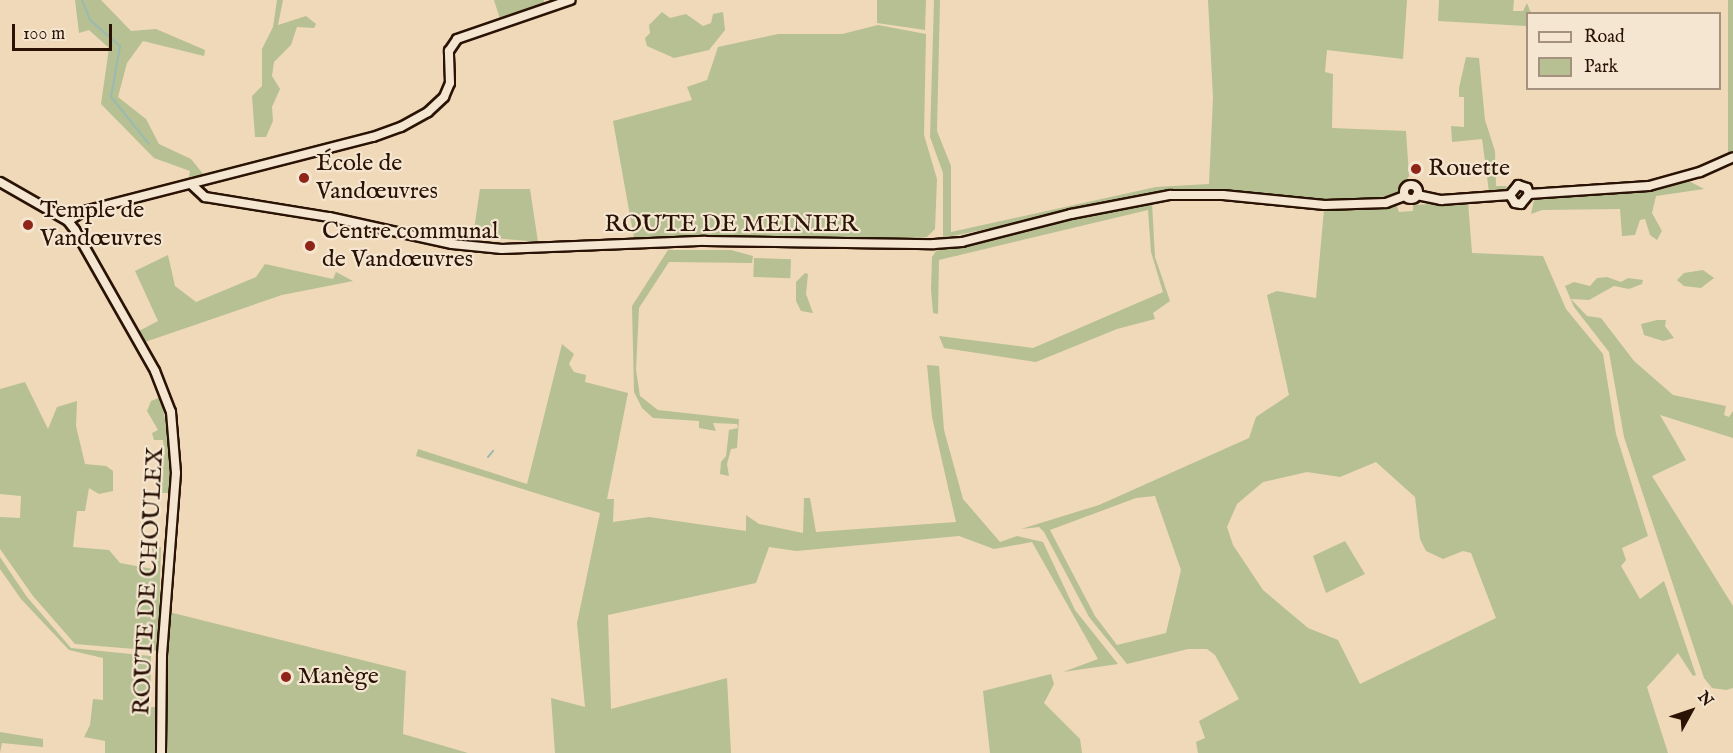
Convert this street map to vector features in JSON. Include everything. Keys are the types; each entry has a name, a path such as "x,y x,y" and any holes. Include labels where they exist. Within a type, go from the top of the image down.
{"street":[{"path":"0,182 68,221 84,211 373,137 412,121 433,108 447,91 448,55 457,39 570,0"},
{"name":"ROUTE DE MEINIER","path":"191,184 205,197 313,214 452,243 502,249 705,241 949,244 1170,195 1223,195 1325,205 1386,203 1404,196 1410,199 1418,195 1441,200 1510,195 1514,186 1521,185 1529,194 1649,186 1700,172 1733,157"},
{"name":"ROUTE DE CHOULEX","path":"68,221 157,376 174,429 176,473 162,656 161,753"}],"green space":[{"path":"75,0 101,0 131,31 156,29 205,50 204,56 143,41 127,63 118,97 146,119 159,144 191,159 204,175 189,177 190,171 154,158 101,104 109,48 89,30 79,33"},
{"path":"277,0 283,0 278,25 306,16 316,24 314,28 297,27 291,45 274,62 272,76 280,89 272,107 273,121 266,137 255,137 252,96 262,86 262,49 273,27"},
{"path":"494,0 544,0 544,4 500,19"},
{"path":"877,0 926,0 925,30 877,23"},
{"path":"934,0 940,0 937,131 951,166 951,232 1156,187 1209,184 1213,98 1208,0 1407,0 1403,59 1327,50 1325,72 1333,74 1332,128 1406,131 1409,176 1399,192 1385,199 1339,202 1212,190 1173,191 943,238 943,173 930,137"},
{"path":"1439,0 1514,0 1513,11 1523,11 1527,3 1531,12 1526,12 1526,26 1438,21"},
{"path":"1728,0 1733,0 1733,153 1728,153"},
{"path":"662,12 670,18 686,14 703,26 711,23 713,14 723,12 725,30 709,50 674,58 647,46 645,38 650,33 649,25"},
{"path":"878,25 926,34 924,135 937,179 935,229 927,237 906,240 634,238 613,121 692,100 687,87 707,80 718,47 778,34 842,34"},
{"path":"1466,57 1479,58 1485,120 1495,151 1496,186 1506,186 1507,189 1489,192 1482,139 1452,142 1451,126 1464,127 1464,97 1459,97 1459,88"},
{"path":"1689,181 1704,189 1656,196 1652,213 1662,231 1657,240 1650,235 1645,219 1640,220 1635,235 1622,236 1620,209 1542,210 1531,214 1534,200 1626,193"},
{"path":"480,189 530,189 538,242 473,236"},
{"path":"1468,202 1472,253 1543,256 1566,309 1603,354 1616,434 1648,536 1622,548 1626,560 1621,566 1640,599 1664,581 1696,675 1693,676 1678,653 1647,687 1668,753 1198,753 1196,742 1205,738 1199,721 1239,699 1215,655 1207,649 1188,649 1127,664 1089,617 1044,532 1039,527 1021,529 1099,505 1249,438 1256,417 1289,395 1267,295 1277,291 1316,298 1324,210 1397,206 1399,212 1413,211 1413,205","holes":["1376,462 1415,497 1420,539 1426,551 1443,559 1463,551 1471,553 1496,618 1360,684 1338,640 1308,628 1263,590 1233,545 1227,527 1237,504 1263,482 1307,472 1340,477","1155,496 1181,570 1166,633 1117,645 1095,616 1050,530 1136,498"]},
{"path":"1152,203 1155,257 1170,301 1153,313 1155,319 1117,329 1036,362 944,348 939,336 1033,348 1163,292 1151,252 1148,210 939,260 938,314 933,313 931,290 932,257 936,251 1092,213"},
{"path":"668,250 731,250 753,256 752,263 669,262 639,308 636,370 640,396 658,410 739,419 737,448 731,449 727,464 729,476 720,474 721,462 726,456 729,430 738,428 737,424 713,423 716,431 699,428 699,421 653,418 642,408 634,392 632,306"},
{"path":"168,255 175,286 196,302 256,277 265,264 333,279 336,272 353,281 282,295 145,342 137,332 158,321 135,271"},
{"path":"754,258 791,259 790,278 753,277"},
{"path":"1703,270 1714,278 1701,288 1684,286 1677,280 1684,273"},
{"path":"805,273 808,274 806,294 813,313 801,311 796,301 796,282"},
{"path":"1607,277 1621,282 1628,278 1643,280 1642,284 1629,289 1614,286 1589,300 1571,299 1587,316 1601,318 1634,361 1673,395 1726,406 1724,415 1729,417 1733,411 1733,438 1660,415 1686,460 1652,476 1733,606 1733,688 1726,690 1712,688 1704,678 1624,437 1609,352 1574,307 1565,286 1574,282 1590,286 1597,278"},
{"path":"1666,320 1665,326 1674,338 1663,341 1644,335 1641,324"},
{"path":"562,344 574,354 569,364 574,372 586,375 585,382 628,393 607,499 614,499 613,522 649,517 746,531 746,515 759,524 803,533 804,498 810,498 816,532 956,522 932,417 927,365 939,366 944,430 963,499 1000,542 1017,536 1043,542 1075,610 1118,664 1063,672 1098,659 1032,542 994,549 959,536 796,551 769,547 756,583 608,615 611,709 727,678 731,753 555,753 551,698 585,707 577,623 600,513 416,456 418,449 527,484"},
{"path":"25,382 48,429 57,407 77,401 76,426 85,464 106,466 113,471 113,491 99,494 89,488 85,511 77,511 73,547 109,550 120,563 153,569 158,568 158,562 153,562 152,547 161,547 158,651 75,644 33,596 0,549 0,517 20,518 21,496 0,494 0,389"},
{"path":"161,397 172,460 168,493 159,493 160,456 165,454 163,440 154,440 152,433 158,430 147,411 151,401"},
{"path":"1345,541 1365,574 1326,593 1313,556"},
{"path":"0,557 27,597 71,648 151,656 150,707 156,707 156,753 105,753 105,741 84,737 90,725 93,699 103,700 103,658 69,650 21,599 0,569"},
{"name":"Manège","path":"169,612 406,671 403,734 468,753 166,753"},
{"path":"1051,674 1054,684 1044,703 1080,739 1082,753 990,753 983,691"},
{"path":"0,732 43,739 43,747 2,743 0,753"}],"waterway":[{"path":"82,0 90,20 120,46 111,97 149,144"},
{"path":"488,457 493,451"}],"place":[{"name":"Rouette","path":"1416,169"},
{"name":"École de Vandœuvres","path":"304,178"},
{"name":"Temple de Vandœuvres","path":"28,225"},
{"name":"Centre communal de Vandœuvres","path":"310,246"},
{"name":"Manège","path":"286,677"}]}
